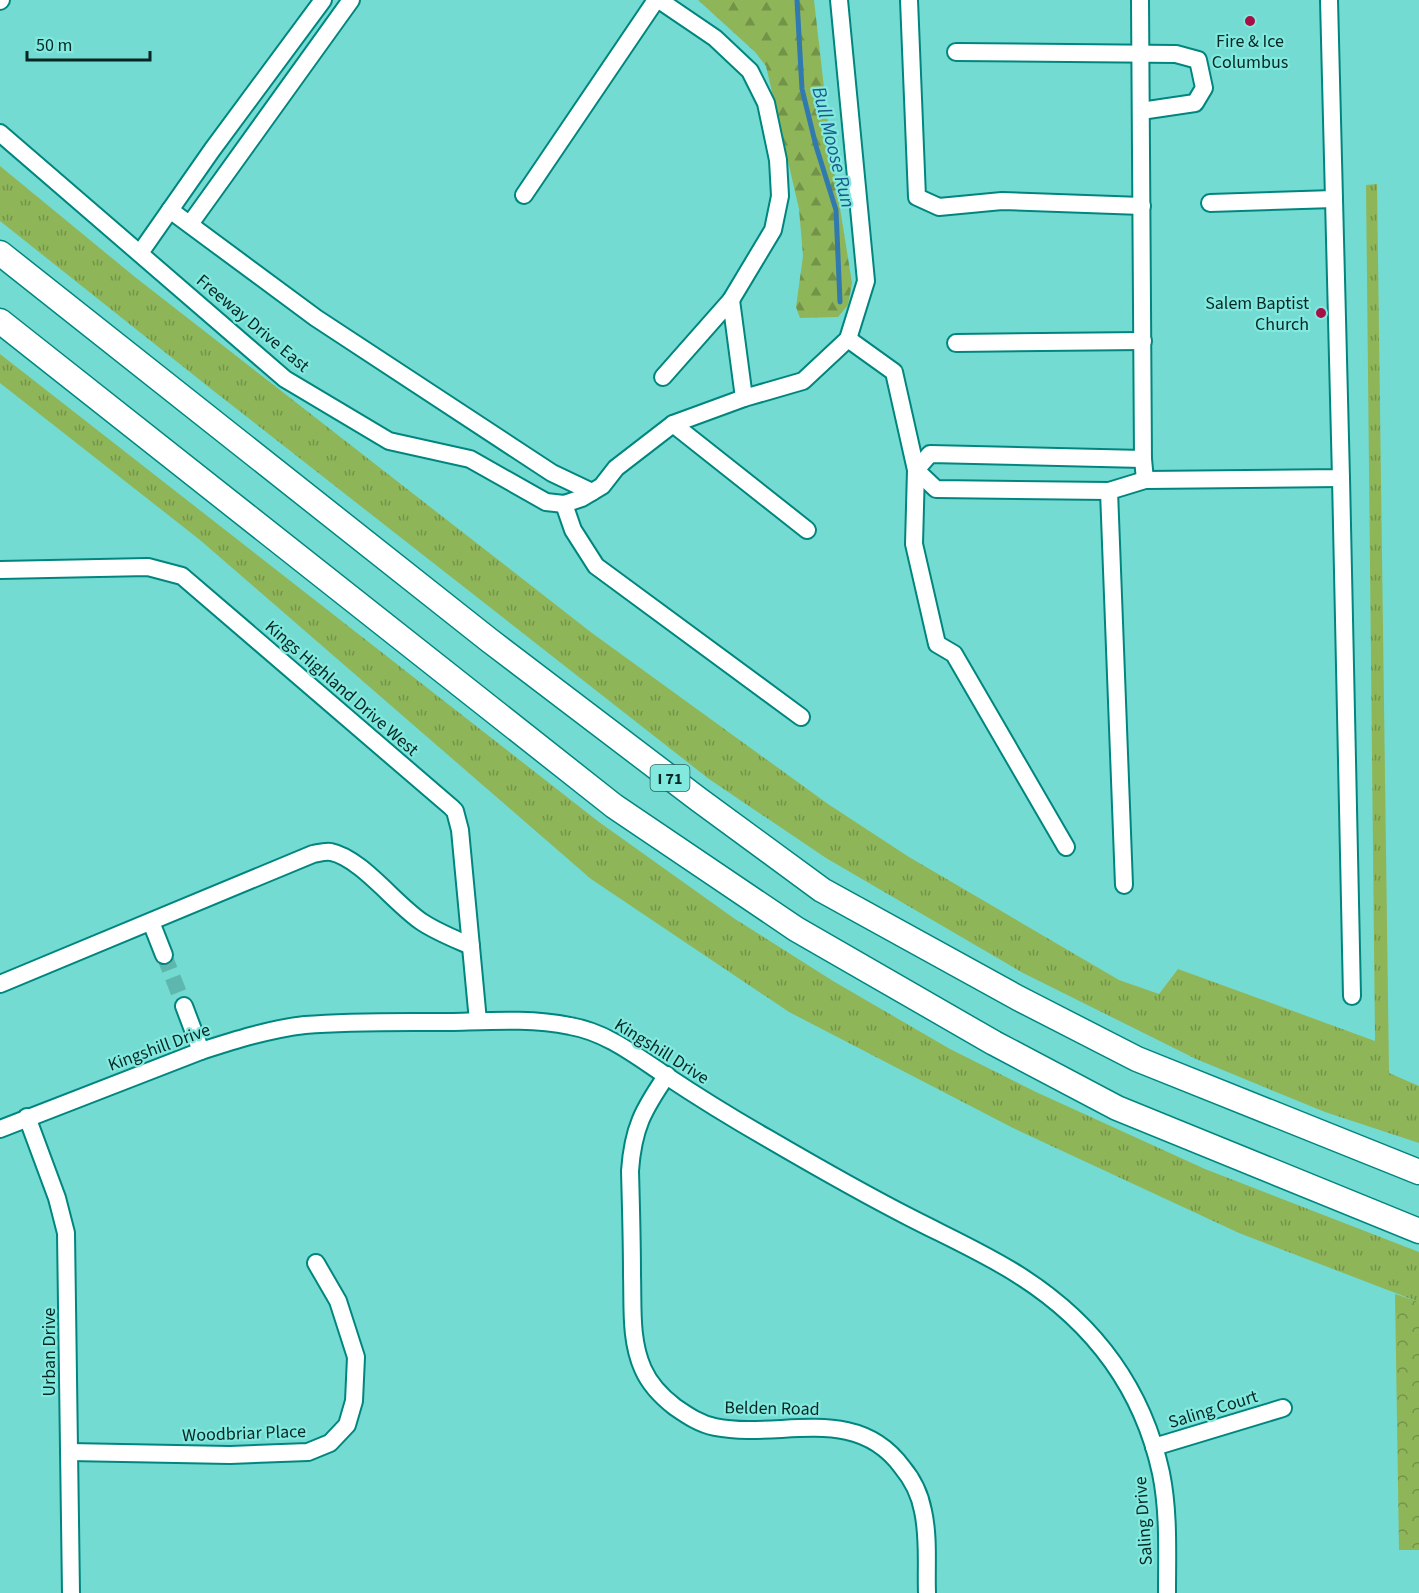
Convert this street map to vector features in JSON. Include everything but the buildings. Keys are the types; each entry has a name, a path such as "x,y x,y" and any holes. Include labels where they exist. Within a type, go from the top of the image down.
{"highway":[{"name":"I 71","path":"0,253 489,640 822,890 1018,998 1137,1059 1419,1172"},
{"path":"0,321 614,806 796,929 994,1043 1118,1108 1419,1231"}],"street":[{"path":"140,253 323,0"},
{"path":"190,224 351,0"},
{"path":"524,195 658,0 715,38 750,71 766,103 778,160 780,196 773,230 731,300 663,377"},
{"path":"801,717 596,566 573,530 564,504 602,486 616,468 673,424 744,398 803,381 848,339 866,281 839,0"},
{"path":"909,0 917,197 939,207 1002,201 1142,206"},
{"path":"1140,0 1145,480"},
{"path":"1329,0 1352,996"},
{"path":"956,52 1176,54 1197,60 1204,88 1195,103 1141,111"},
{"name":"Freeway Drive East","path":"0,133 285,379 389,441 470,459 546,502 564,504"},
{"path":"1210,203 1334,199"},
{"path":"170,210 316,318 587,495"},
{"path":"731,300 744,398"},
{"path":"848,339 894,372 916,470 914,544 937,644 954,654 1066,847"},
{"path":"956,343 1143,341"},
{"path":"673,424 807,530"},
{"path":"916,470 930,454 1143,459"},
{"path":"916,470 936,489 1109,491 1145,480 1341,478"},
{"path":"1109,491 1124,885"},
{"name":"Kings Highland Drive West","path":"0,570 148,567 182,576 455,812 460,830 478,1022"},
{"path":"0,984 313,854 329,851 344,856 423,923 471,946"},
{"path":"151,922 164,956"},
{"path":"184,1006 201,1051"},
{"name":"Kingshill Drive","path":"0,1129 201,1051 233,1040 302,1025 539,1022 573,1026 597,1033 614,1042 749,1128 829,1174 1014,1272 1042,1291 1092,1334 1113,1362 1130,1387 1154,1447"},
{"name":"Belden Road","path":"666,1076 642,1115 632,1146 630,1171 633,1336 643,1370 666,1400 699,1423 730,1429 838,1429 868,1437 884,1447 910,1478 924,1512 927,1593"},
{"name":"Urban Drive","path":"27,1118 57,1198 66,1233 71,1593"},
{"name":"Woodbriar Place","path":"69,1452 241,1455 308,1452 330,1443 347,1425 354,1401 356,1356 338,1301 316,1263"},
{"name":"Saling Court","path":"1154,1447 1283,1408"},
{"name":"Saling Drive","path":"1154,1447 1165,1506 1167,1593"}],"green space":[{"path":"698,0 814,0 832,158 852,283 848,305 838,317 800,318 796,307 803,256 799,209 766,66 755,52"},
{"path":"0,166 135,277 592,633 828,804 909,857 1119,980 1159,994 1178,969 1375,1041 1366,185 1377,184 1389,1073 1419,1086 1419,1143 1325,1112 1196,1059 1023,973 826,858 709,779 0,221"},
{"path":"0,354 599,822 735,919 833,981 950,1049 1036,1092 1205,1169 1419,1252 1419,1302 1239,1233 1013,1128 789,1012 591,879 200,540 0,383"},
{"path":"1395,1294 1419,1302 1419,1550 1399,1550"}],"waterway":[{"name":"Bull Moose Run","path":"797,0 802,89 816,146 836,210 840,302"}],"tunnel":[{"path":"164,955 184,1006"}],"place":[{"name":"Fire & Ice Columbus","path":"1250,21"},
{"name":"Salem Baptist Church","path":"1321,313"}]}
